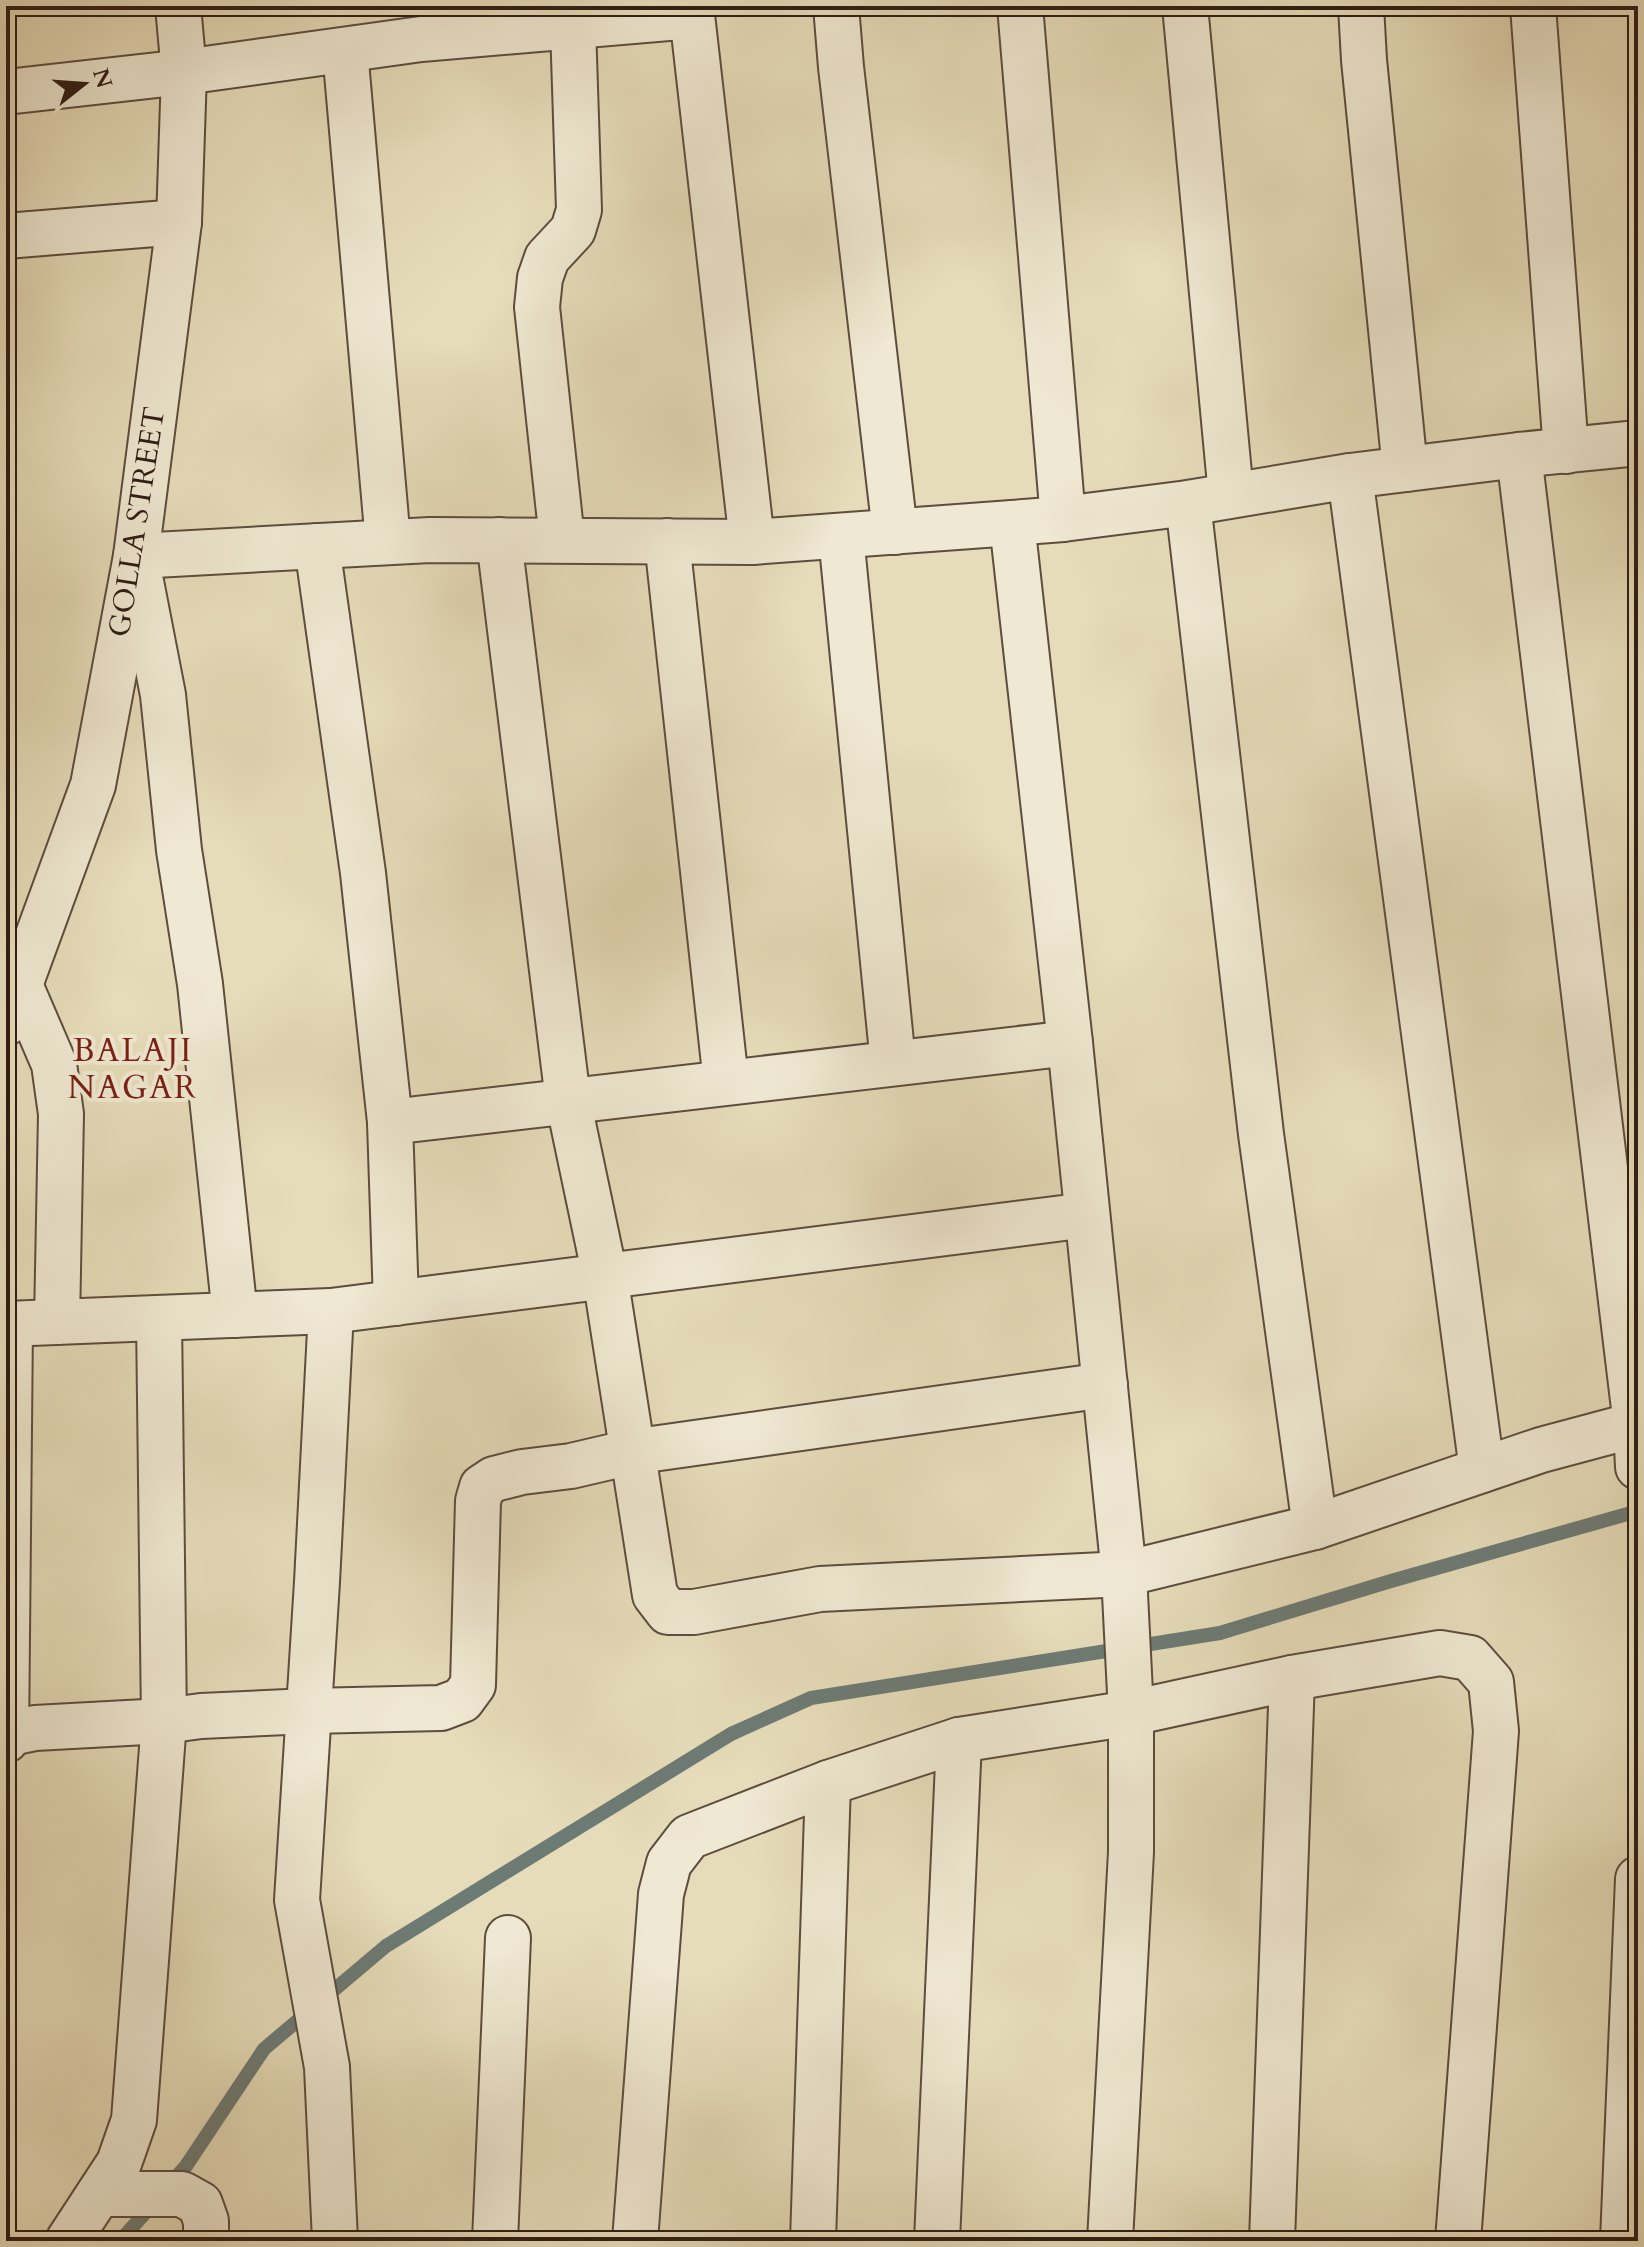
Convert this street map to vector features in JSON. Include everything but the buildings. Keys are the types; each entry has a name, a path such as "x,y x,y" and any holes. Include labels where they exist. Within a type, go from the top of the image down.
{"street":[{"name":"GOLLA STREET","path":"13,1004 93,785 136,556 179,222 184,72 178,6"},
{"path":"836,6 895,532"},
{"path":"1020,6 1063,519"},
{"path":"1185,6 1231,495"},
{"path":"1361,6 1405,469"},
{"path":"1533,6 1566,451"},
{"path":"6,92 345,50 418,22 517,18 573,26 691,11 752,542"},
{"path":"562,540 537,307 540,278 547,258 573,230 579,210 573,26"},
{"path":"345,50 388,542"},
{"path":"6,236 179,222"},
{"path":"235,1315 200,984 179,850 163,695 136,556 430,540 752,542 895,532 1063,519 1188,503 1350,476 1638,443"},
{"path":"499,540 568,1100 605,1276 655,1595 668,1612 694,1612 820,1589 1125,1594 1541,1450 1637,1444 1519,455"},
{"path":"1350,476 1482,1470"},
{"path":"1188,503 1263,1148 1315,1527"},
{"path":"1012,523 1070,1043 1125,1594 1131,1713 1131,1852 1110,2241"},
{"path":"841,536 893,1063"},
{"path":"667,541 726,1082"},
{"path":"317,546 363,873 390,1122 396,1303"},
{"path":"13,1004 54,1064 61,1114 57,1322"},
{"path":"390,1122 1070,1043"},
{"path":"1087,1215 331,1311 8,1324 6,1736 35,1728 201,1716 441,1708 462,1700 473,1685 478,1501 482,1487 494,1479 631,1452 1105,1385"},
{"path":"331,1311 297,1900 327,2067 335,2241"},
{"path":"68,2241 111,2194 134,2120 164,1721 159,1318"},
{"path":"635,2241 661,1894 669,1863 689,1837 828,1783 959,1740 1131,1713 1292,1678 1440,1653 1470,1658 1491,1682 1496,1731 1458,2241"},
{"path":"1272,2241 1292,1678"},
{"path":"937,2241 959,1740"},
{"path":"813,2241 828,1783"},
{"path":"1623,2241 1638,1879"},
{"path":"495,2241 508,1938"},
{"path":"111,2194 182,2194 200,2204 206,2221 206,2241"}],"waterway":[{"path":"169,2185 186,2166 264,2049 386,1946 731,1734 811,1698 1220,1633 1638,1511"},
{"path":"120,2241 153,2204"}],"district":[{"name":"BALAJI NAGAR","path":"133,1070"}]}
